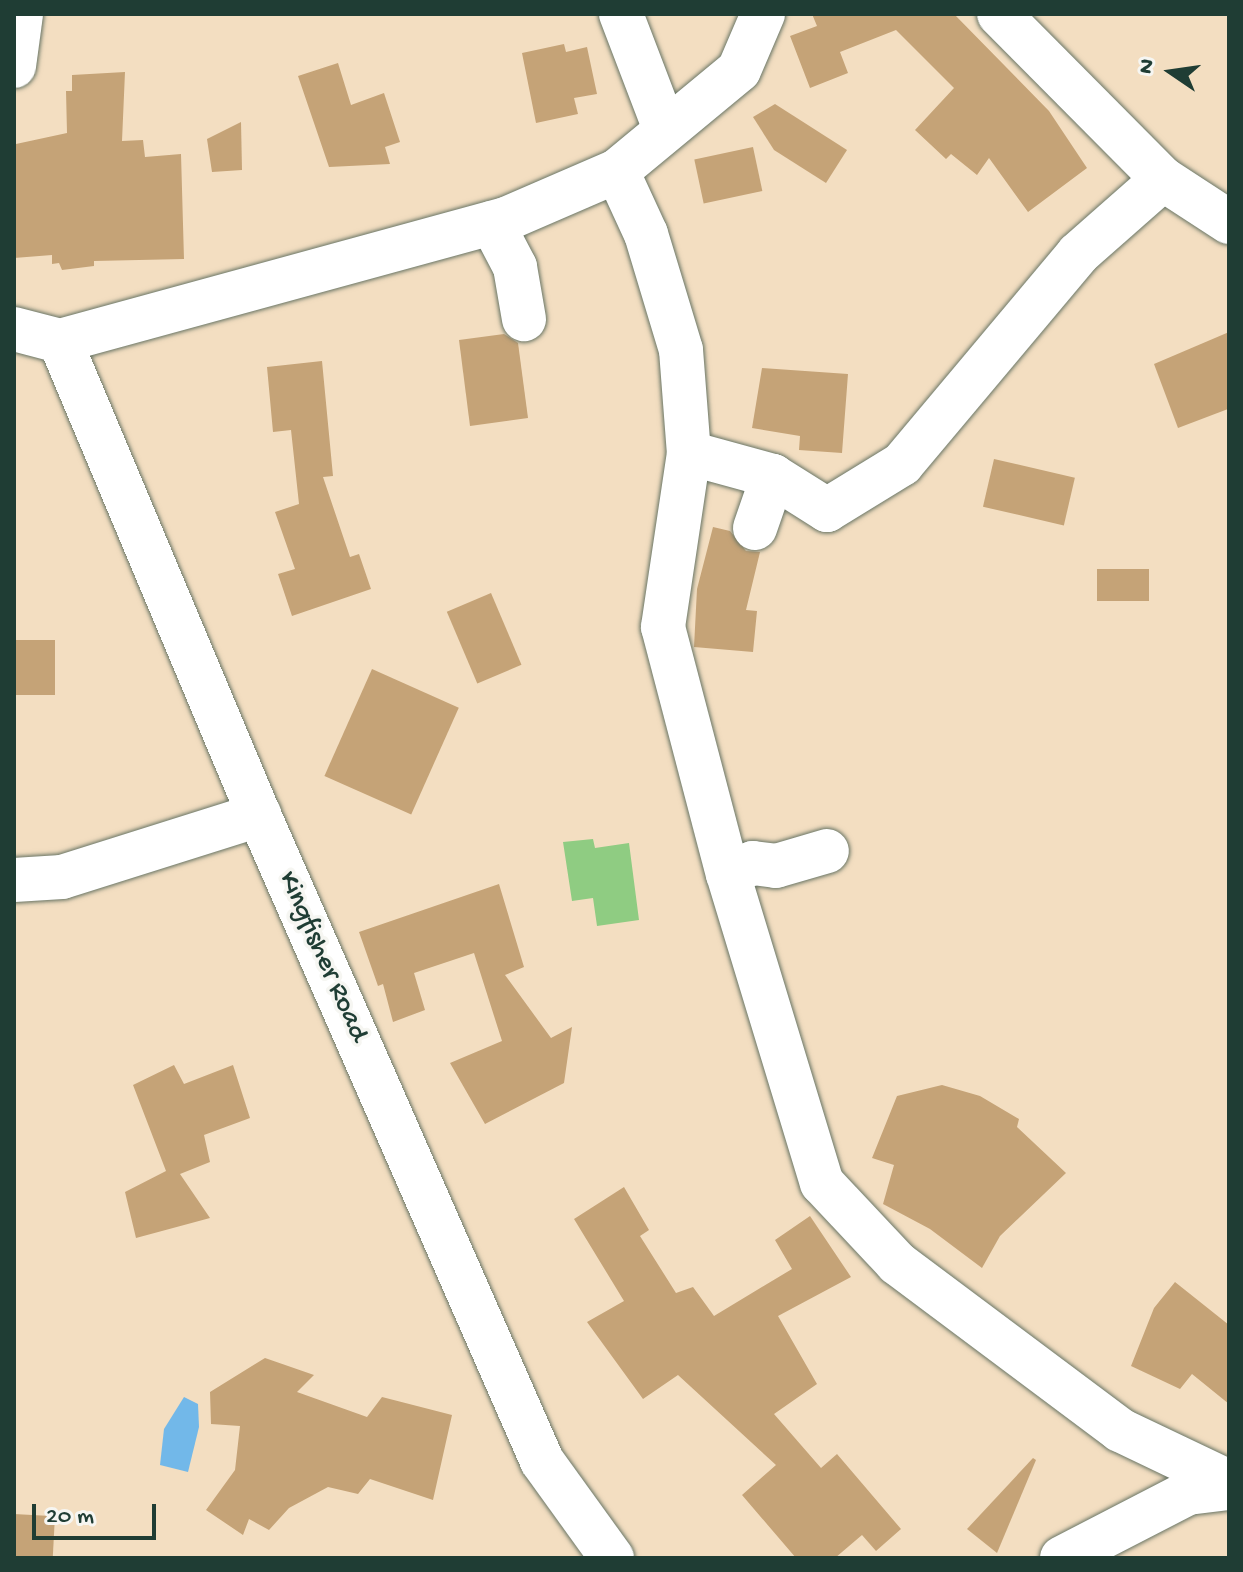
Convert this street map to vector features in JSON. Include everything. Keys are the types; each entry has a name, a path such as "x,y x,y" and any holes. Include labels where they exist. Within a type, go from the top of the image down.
{"street":[{"path":"14,66 21,14"},
{"path":"621,14 665,129"},
{"path":"14,329 60,341 492,223 617,171 739,70 763,14"},
{"path":"999,14 1163,179 1229,222"},
{"path":"617,171 646,234 681,350 689,453 663,627 728,874 822,1183 897,1263 1120,1430 1229,1482"},
{"path":"689,453 773,476 827,510 902,464 1071,262 1163,179"},
{"path":"492,223 515,267 524,319"},
{"name":"Kingfisher Road","path":"60,341 259,815 542,1461 612,1558"},
{"path":"755,528 773,476"},
{"path":"14,880 62,877 259,815"},
{"path":"728,874 753,863 776,866 827,851"},
{"path":"1062,1558 1188,1493 1229,1488"}],"green space":[{"path":"593,839 595,848 629,843 639,920 597,926 593,898 572,901 563,842"}],"water":[{"path":"184,1397 198,1404 199,1427 188,1472 160,1465 164,1429"}],"building":[{"path":"812,14 954,14 1049,111 1087,168 1028,212 989,158 977,175 951,154 946,159 915,130 954,88 896,30 840,52 848,73 810,88 790,36 817,26"},
{"path":"564,44 566,52 587,47 597,94 574,98 578,114 536,123 522,53"},
{"path":"338,63 351,105 384,93 400,142 385,147 390,164 329,167 298,76"},
{"path":"125,72 122,141 143,140 145,157 181,154 184,259 94,261 94,266 62,270 59,263 52,264 52,255 14,258 16,144 67,133 66,91 72,91 72,75"},
{"path":"775,104 847,150 826,183 774,150 753,117"},
{"path":"241,122 242,170 212,172 207,139"},
{"path":"753,147 762,191 704,203 694,159"},
{"path":"1229,332 1228,409 1178,428 1154,364"},
{"path":"504,334 518,343 528,418 470,426 459,340"},
{"path":"322,361 333,476 323,477 350,557 359,554 371,589 292,616 278,574 295,569 275,512 299,504 291,430 273,432 267,367"},
{"path":"762,368 848,374 842,453 799,450 800,436 752,428"},
{"path":"994,459 1075,478 1064,525 983,507"},
{"path":"713,527 730,531 746,551 760,552 746,610 757,611 753,652 694,647 697,589"},
{"path":"1097,569 1149,569 1149,601 1097,601"},
{"path":"491,593 521,665 477,684 447,612"},
{"path":"14,640 55,640 55,695 14,695"},
{"path":"372,669 459,708 411,815 324,776"},
{"path":"499,884 524,967 505,975 551,1038 572,1027 564,1083 485,1124 450,1063 502,1041 474,953 414,973 425,1010 393,1022 383,984 378,986 359,932"},
{"path":"174,1065 184,1084 233,1065 250,1118 204,1135 210,1162 180,1174 210,1218 136,1238 125,1192 166,1171 133,1085"},
{"path":"942,1085 980,1096 1019,1119 1017,1127 1066,1173 1000,1236 982,1268 930,1229 883,1204 894,1165 872,1158 897,1096"},
{"path":"624,1187 649,1230 640,1236 676,1293 693,1287 714,1316 792,1269 775,1240 810,1216 851,1277 778,1316 817,1384 774,1414 821,1468 837,1454 901,1529 876,1551 862,1535 835,1558 796,1558 742,1495 776,1465 678,1375 643,1399 587,1322 624,1301 574,1219"},
{"path":"1175,1282 1229,1325 1229,1404 1192,1374 1180,1389 1131,1366 1154,1308"},
{"path":"265,1358 314,1375 297,1392 367,1417 382,1397 452,1415 433,1500 370,1479 358,1494 328,1487 289,1508 269,1530 249,1519 243,1535 206,1510 235,1470 240,1426 211,1424 210,1392"},
{"path":"1033,1458 1036,1460 997,1553 967,1529"},
{"path":"14,1514 55,1516 53,1558 14,1558"}]}
